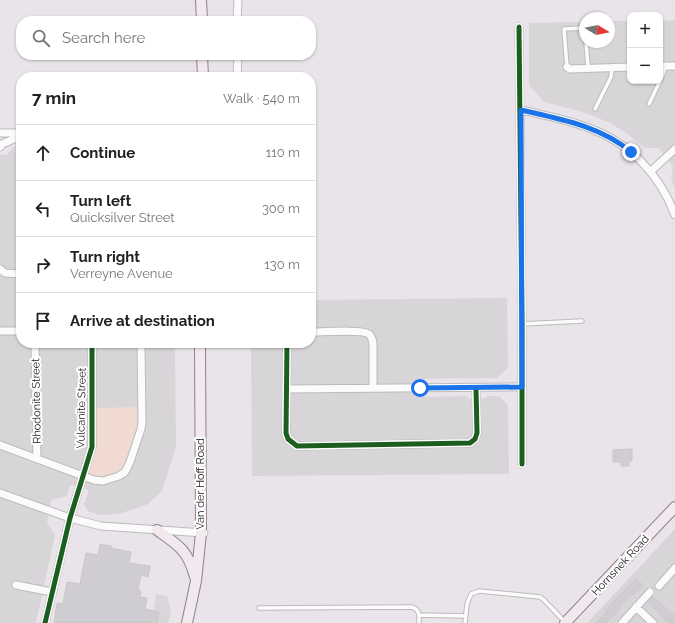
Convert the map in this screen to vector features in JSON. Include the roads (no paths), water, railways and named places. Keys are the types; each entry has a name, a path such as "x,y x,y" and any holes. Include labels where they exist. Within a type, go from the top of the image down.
{"main road":[{"path":"196,0 196,16"},
{"path":"201,0 202,16"},
{"path":"196,60 196,72"},
{"path":"202,60 203,72"},
{"name":"Van der Hoff Road","path":"187,623 196,581 203,533 200,348"},
{"name":"Van der Hoff Road","path":"194,623 202,579 204,348"},
{"name":"Hornsnek Road","path":"566,623 675,507"},
{"path":"157,530 174,541 184,551 191,565 196,581"}],"street":[{"path":"237,16 238,0"},
{"path":"519,27 521,110 522,464"},
{"path":"237,72 238,60"},
{"path":"663,66 675,66"},
{"path":"567,67 570,69 588,67 627,67"},
{"path":"521,110 582,125 604,134 625,147 651,171 665,192 675,215"},
{"path":"0,134 16,134"},
{"path":"0,147 2,144 16,137"},
{"path":"651,171 675,149"},
{"path":"0,269 5,273 16,274"},
{"path":"0,331 16,331"},
{"path":"316,332 355,331 369,334 372,339 373,346 373,387"},
{"name":"Rhodonite Street","path":"35,348 36,459"},
{"name":"Vulcanite Street","path":"45,623 70,518 90,453 92,440 92,348"},
{"path":"0,445 82,477 99,481 120,476 125,472 130,462 141,428 142,348"},
{"path":"287,348 286,433 288,439 297,446 470,443 475,439 478,433 476,388"},
{"path":"286,389 373,387 522,387"},
{"path":"0,493 70,518 101,526 203,533"},
{"path":"659,586 675,568"},
{"path":"16,585 52,592"},
{"path":"622,623 650,592"},
{"path":"636,607 653,623"}],"lane":[{"path":"567,67 564,29 579,28"},
{"path":"586,48 588,67"},
{"path":"595,109 611,76 612,67"},
{"path":"649,104 659,84"},
{"path":"522,324 582,321"},
{"path":"465,623 469,598 471,594 479,591 540,597 566,623"},
{"path":"260,608 412,607 416,608 419,615 419,623"},
{"path":"419,615 466,616"}]}
